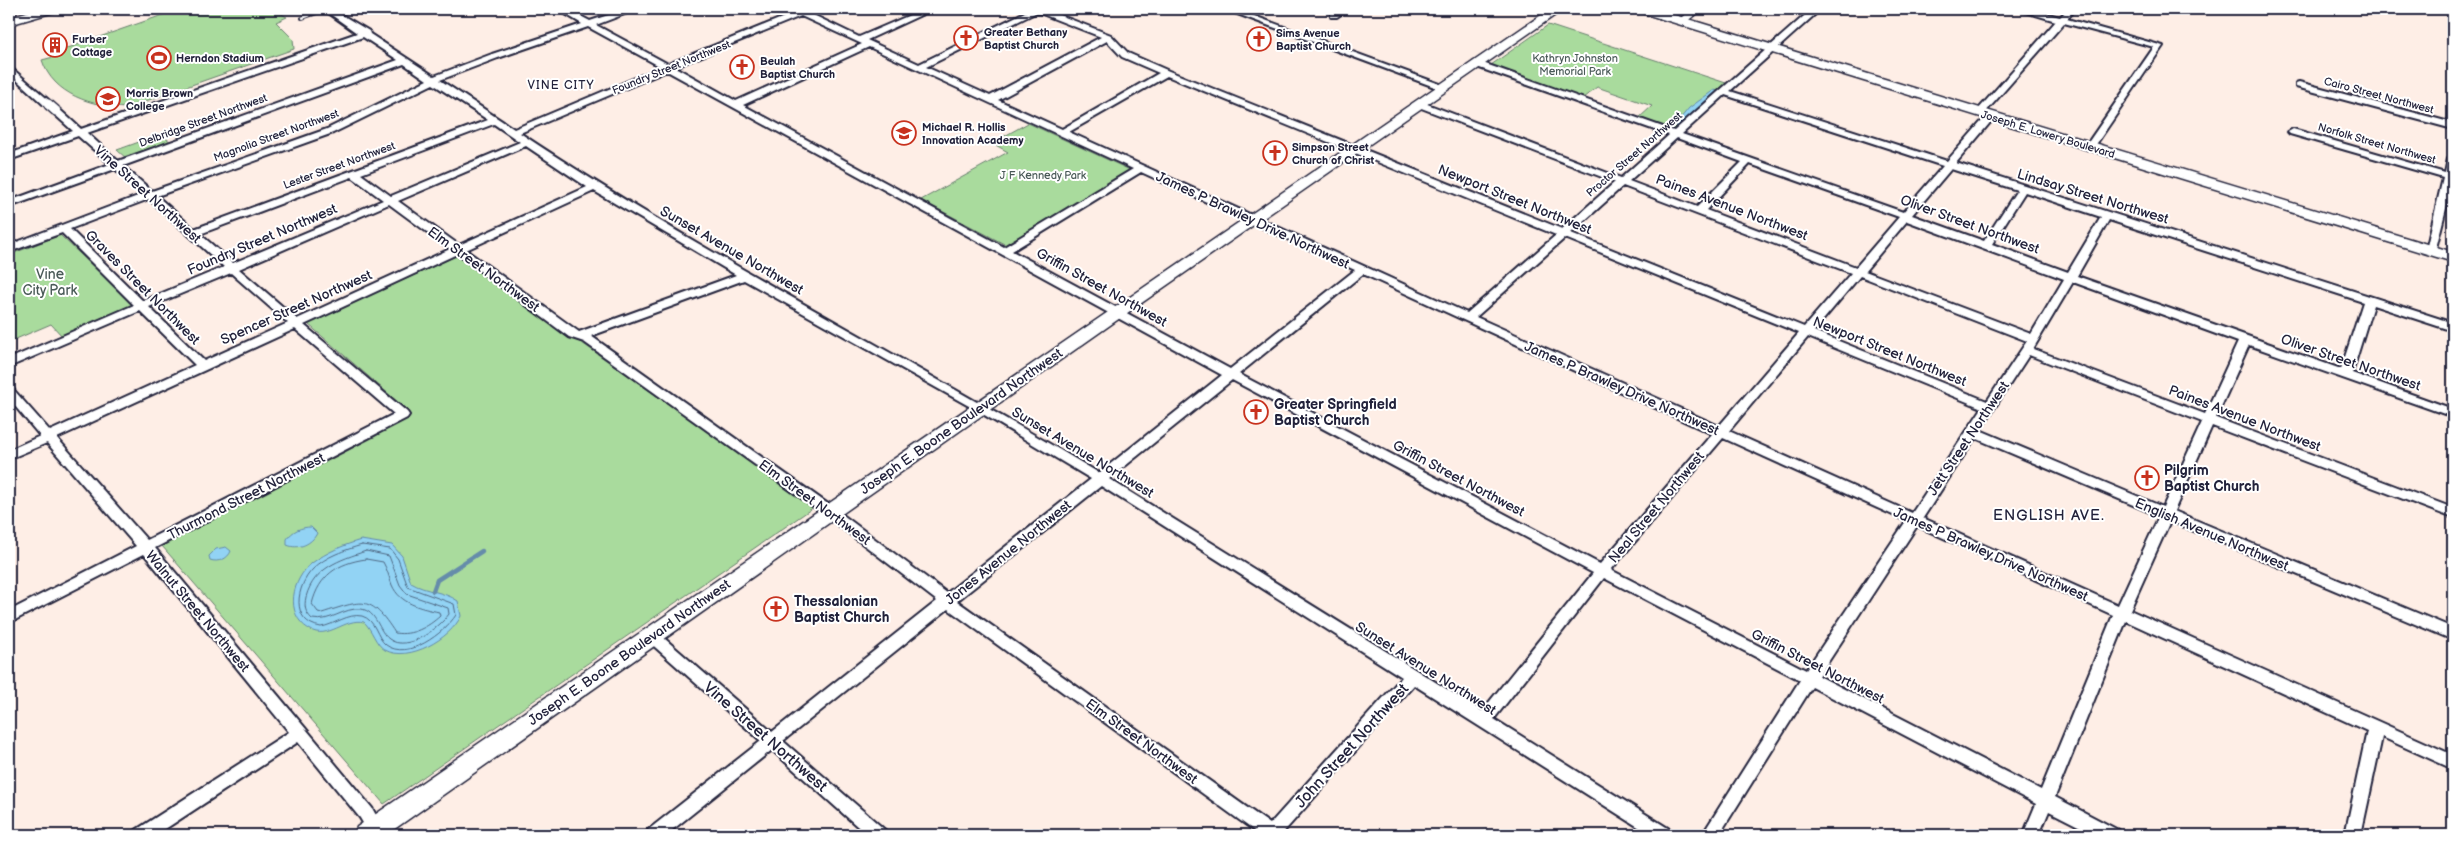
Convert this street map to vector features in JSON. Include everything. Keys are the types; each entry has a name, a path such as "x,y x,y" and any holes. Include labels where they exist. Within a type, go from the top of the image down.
{"main road":[{"path":"9,21 50,9"},
{"name":"Joseph E. Boone Boulevard Northwest","path":"374,833 980,407 1558,9"},
{"name":"Joseph E. Lowery Boulevard","path":"1643,9 2453,257"}],"street":[{"name":"Sunset Avenue Northwest","path":"328,9 366,32 494,121 595,187 745,276 980,407 1100,480 1665,835"},
{"name":"Griffin Street Northwest","path":"561,9 1231,375 1602,571 2112,835"},
{"name":"Magnolia Street Northwest","path":"9,249 150,195 330,131 434,80 535,41 634,9"},
{"name":"James P Brawley Drive Northwest","path":"792,9 1251,220 2453,762"},
{"path":"859,40 930,9"},
{"path":"919,67 1037,9"},
{"name":"Newport Street Northwest","path":"1037,9 1108,38 1125,56 1990,406"},
{"path":"1228,9 1443,87"},
{"path":"1334,15 1344,9"},
{"path":"1682,21 1698,9"},
{"name":"Proctor Street Northwest","path":"1468,318 1817,9"},
{"path":"2019,9 2159,46 2090,147"},
{"name":"Neal Street Northwest","path":"1483,722 1602,571 1949,164 1985,115 2072,9"},
{"name":"Foundry Street Northwest","path":"513,133 668,67 802,14"},
{"path":"9,157 366,32"},
{"path":"990,100 1108,38"},
{"path":"737,104 869,44"},
{"name":"Delbridge Street Northwest","path":"9,204 406,60"},
{"name":"Oliver Street Northwest","path":"1477,64 1986,245 2112,293 2453,413"},
{"name":"Vine Street Northwest","path":"9,69 295,324 402,416"},
{"path":"1061,132 1166,73"},
{"name":"Cairo Street Northwest","path":"2298,85 2453,126"},
{"name":"Lindsay Street Northwest","path":"1724,92 2453,327"},
{"name":"Paines Avenue Northwest","path":"1419,104 2034,339"},
{"name":"Lester Street Northwest","path":"192,233 494,121"},
{"name":"Norfolk Street Northwest","path":"2293,132 2451,177"},
{"name":"Foundry Street Northwest","path":"9,363 527,142"},
{"path":"2431,250 2451,177 2453,159"},
{"path":"1699,211 1748,161"},
{"path":"1005,251 1140,169"},
{"name":"Elm Street Northwest","path":"353,173 458,250 580,336 588,339 830,512 947,601 1272,835"},
{"name":"Spencer Street Northwest","path":"9,455 595,187"},
{"path":"1986,245 2024,188"},
{"name":"Jett Street Northwest","path":"1710,835 1809,678 2034,339 2107,214"},
{"name":"Graves Street Northwest","path":"63,228 202,366"},
{"name":"Jones Avenue Northwest","path":"654,835 1362,270"},
{"path":"580,336 745,276"},
{"path":"2345,375 2369,299"},
{"path":"2031,835 2122,612 2245,340"},
{"name":"Paines Avenue Northwest","path":"2026,350 2453,513"},
{"name":"Walnut Street Northwest","path":"9,392 145,547 366,813 374,833"},
{"name":"Thurmond Street Northwest","path":"9,617 402,416"},
{"name":"English Avenue Northwest","path":"1972,432 2165,515 2453,634"},
{"name":"Vine Street Northwest","path":"652,636 879,835"},
{"name":"John Street Northwest","path":"1272,835 1412,677"},
{"path":"2353,835 2376,727"},
{"path":"142,835 300,734"}],"green space":[{"name":"Herndon Stadium","path":"180,9 277,9 282,11 280,13 287,17 276,22 293,39 294,49 126,108 100,105 75,96 64,90 47,72 42,60 57,56 65,49"},
{"name":"Kathryn Johnston Memorial Park","path":"1548,25 1726,83 1673,131 1639,118 1652,106 1597,87 1583,98 1491,65"},
{"name":"J F Kennedy Park","path":"1028,123 1130,170 1006,245 921,200 1008,152 992,143"},
{"path":"161,134 172,143 127,159 117,150"},
{"name":"Vine City Park","path":"60,235 135,306 63,337 51,324 9,342 9,255"},
{"path":"458,255 566,336 582,343 814,507 384,804 162,546 376,436 406,414 406,409 308,324"}],"water":[{"path":"1714,90 1719,91 1678,127 1675,125 1689,108"},
{"path":"311,527 317,533 308,543 296,547 287,545 287,539 294,532"},
{"path":"361,540 392,545 402,556 411,583 447,595 458,601 461,616 456,624 439,640 417,651 395,653 382,647 364,622 357,621 323,632 316,632 301,623 296,615 294,596 296,587 305,570 312,563 330,552"},
{"path":"226,547 231,551 228,556 219,561 210,560 209,556 216,549"}],"waterway":[{"path":"433,591 437,580 482,551"}],"railway":[{"path":"302,18 328,9"}],"place":[{"name":"Greater Bethany Baptist Church","path":"966,38"},
{"name":"Sims Avenue Baptist Church","path":"1259,39"},
{"name":"Furber Cottage","path":"55,45"},
{"name":"Herndon Stadium","path":"159,58"},
{"name":"Beulah Baptist Church","path":"742,67"},
{"name":"Morris Brown College","path":"108,99"},
{"name":"Michael R. Hollis Innovation Academy","path":"904,133"},
{"name":"Simpson Street Church of Christ","path":"1275,153"},
{"name":"Greater Springfield Baptist Church","path":"1256,412"},
{"name":"Pilgrim Baptist Church","path":"2147,478"},
{"name":"Thessalonian Baptist Church","path":"776,609"}],"district":[{"name":"VINE CITY","path":"561,85"},
{"name":"ENGLISH AVE.","path":"2049,515"}]}
